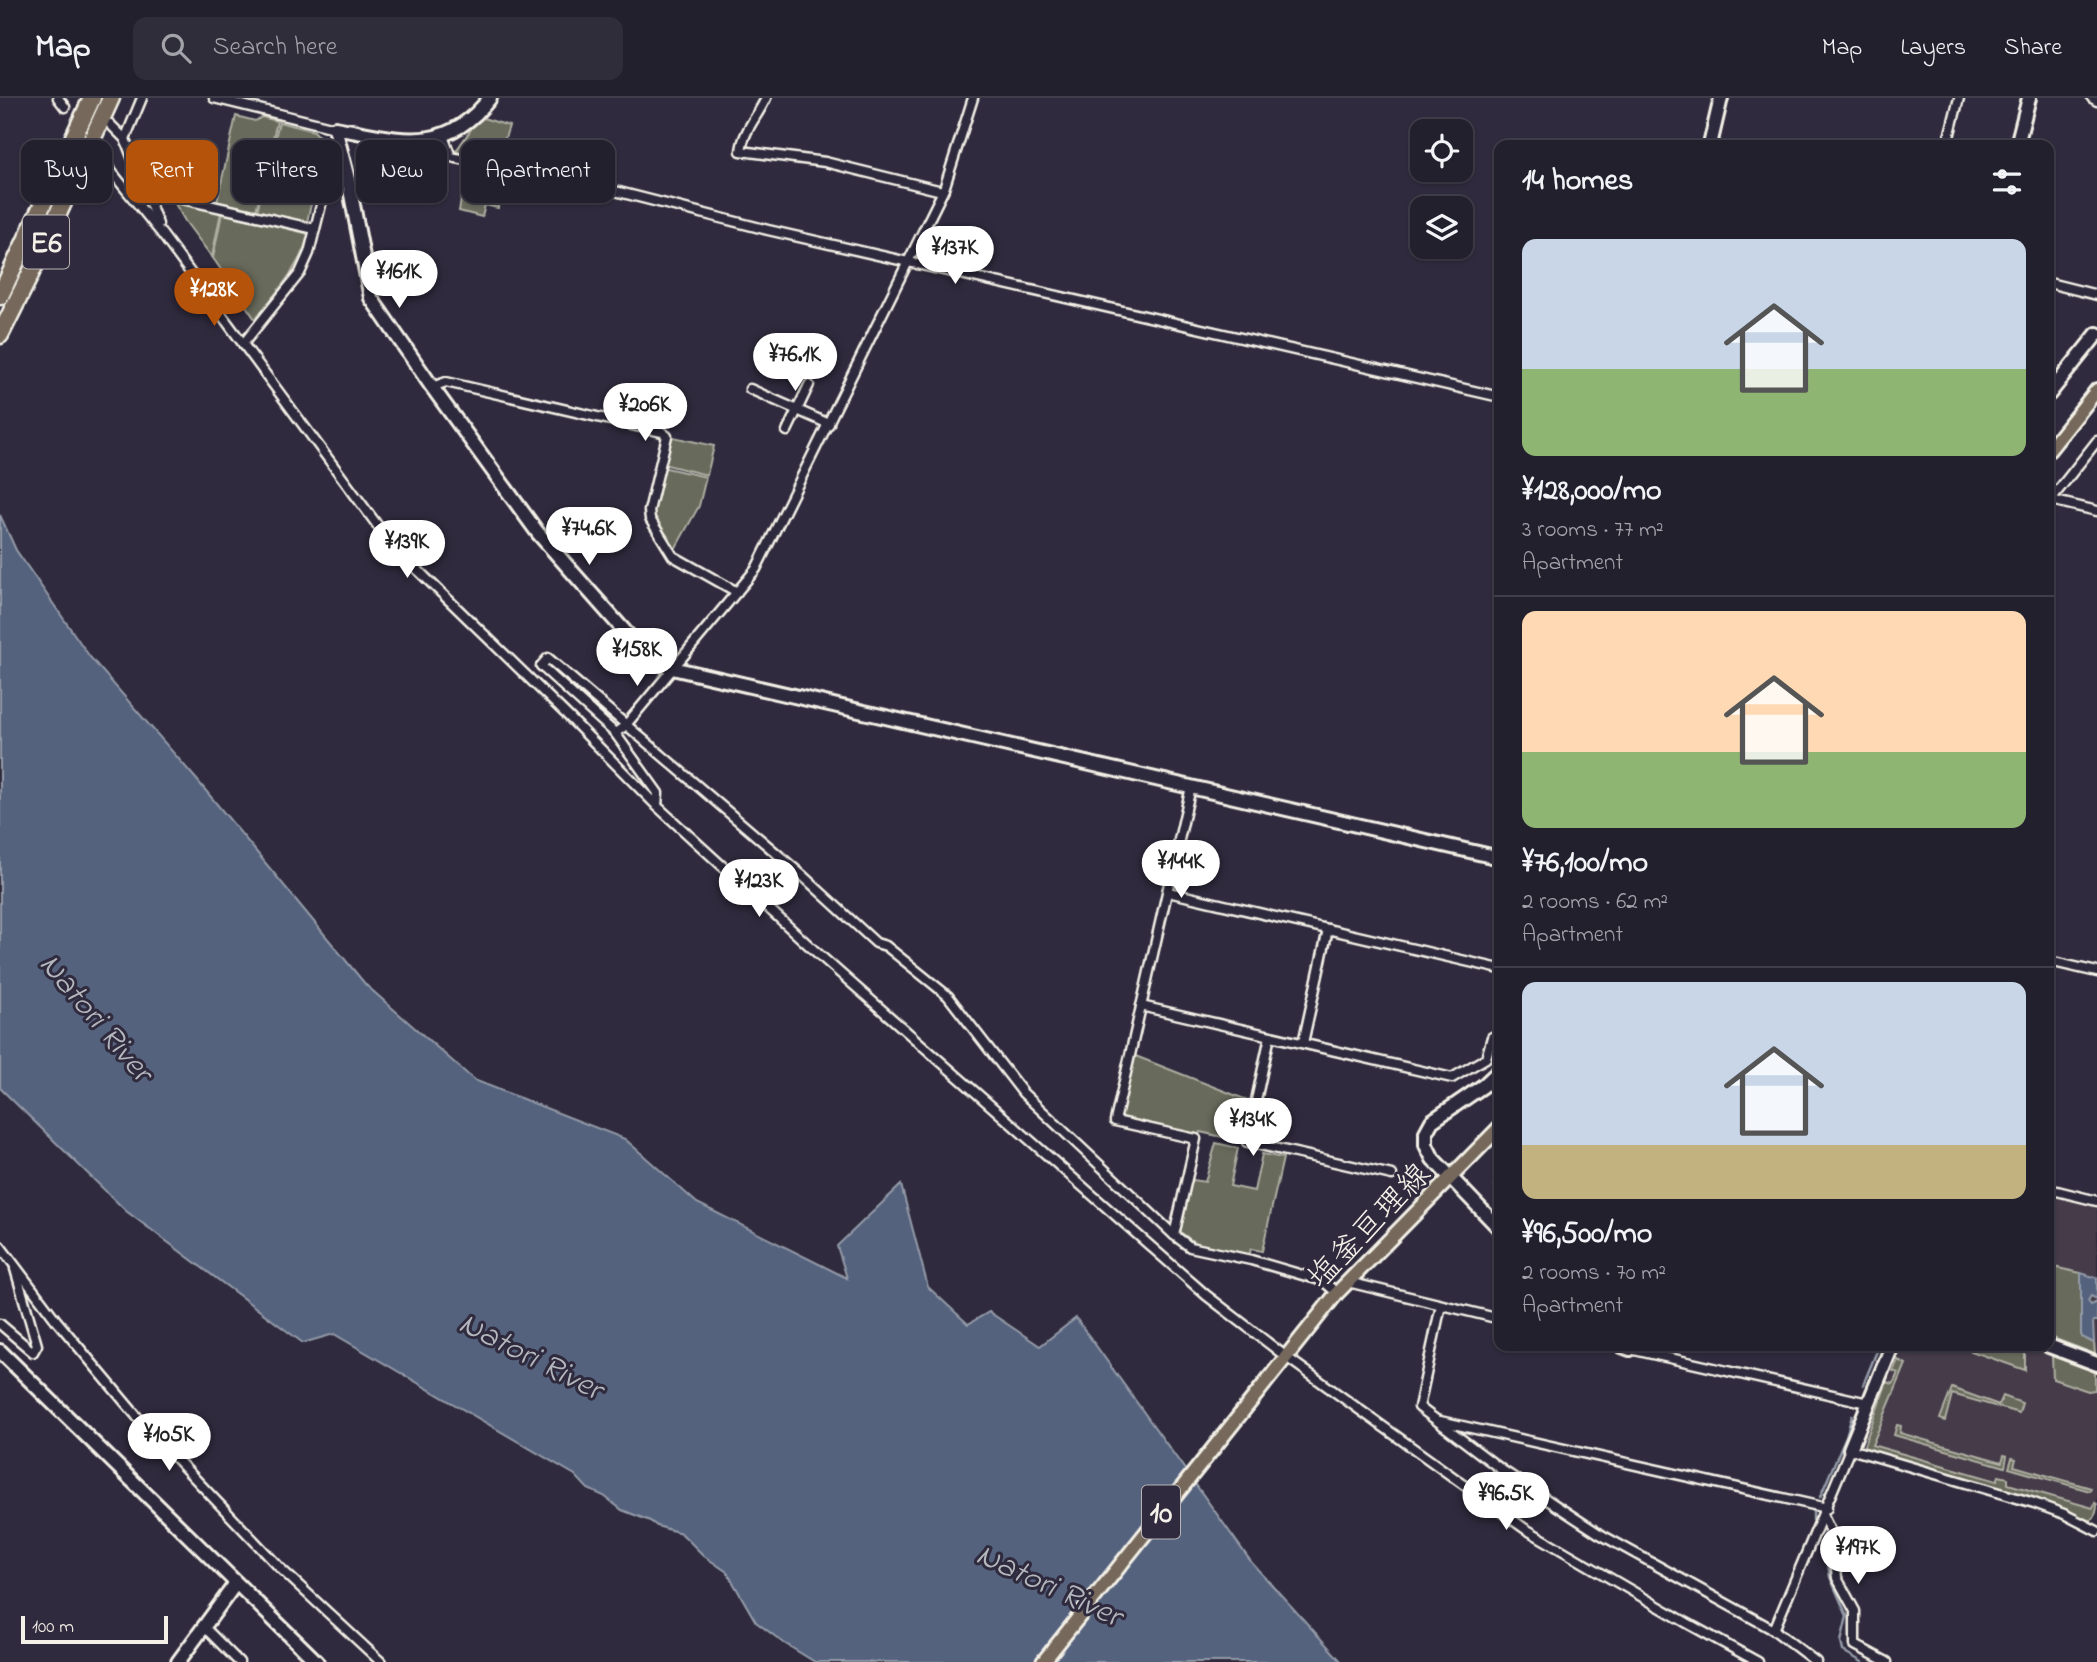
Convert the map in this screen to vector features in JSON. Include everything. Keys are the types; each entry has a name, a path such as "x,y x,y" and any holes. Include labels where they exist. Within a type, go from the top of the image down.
{"highway":[{"name":"E6","path":"0,296 92,98"},
{"name":"E6","path":"0,335 111,98"}],"main road":[{"path":"2054,444 2097,390"},
{"name":"塩釜亘理線","path":"1283,1359 1337,1293 1494,1133"},
{"name":"10","path":"1043,1662 1283,1359"}],"street":[{"path":"58,98 65,107"},
{"path":"125,139 142,98"},
{"path":"214,98 336,134 414,140 443,136 455,131 473,119 490,98"},
{"path":"766,98 758,117 748,129 741,151 825,162 942,191"},
{"path":"615,733 625,726 757,569 942,191 973,98"},
{"path":"1711,140 1721,98"},
{"path":"1948,140 1959,98"},
{"path":"2018,140 2029,98"},
{"path":"2092,98 2097,102"},
{"path":"110,124 125,139 161,233"},
{"path":"243,344 300,273 316,229 336,134"},
{"path":"336,134 348,179 371,298 538,533 643,652 654,661 672,668 1494,858"},
{"path":"443,136 451,157 619,192 768,230 1494,396"},
{"path":"112,172 161,233 392,545 657,806 815,951 1188,1279 1283,1359 1524,1528 1758,1662"},
{"path":"200,203 316,229"},
{"path":"2054,285 2097,295"},
{"path":"2054,388 2097,334"},
{"path":"432,387 446,382 662,432 667,436 649,511 650,519 673,556 737,592"},
{"path":"787,431 809,384"},
{"path":"750,389 829,424"},
{"path":"2054,496 2097,441"},
{"path":"2054,502 2097,511"},
{"path":"657,806 658,793 615,733 541,666 548,658 803,876 876,943 886,946 948,996 1023,1093 1174,1235 1190,1247 1251,1260 1323,1281 1337,1293"},
{"path":"1174,1235 1196,1139 1115,1121 1191,787"},
{"path":"1168,892 1494,968"},
{"path":"1303,1044 1328,929"},
{"path":"2054,962 2097,972"},
{"path":"1141,1006 1452,1078 1486,1058 1494,1036"},
{"path":"1270,1036 1247,1142 1392,1175"},
{"path":"1494,1076 1432,1121 1426,1132 1426,1145 1433,1158 1494,1223"},
{"path":"2054,1190 2097,1201"},
{"path":"0,1246 144,1425 280,1568 381,1662"},
{"path":"0,1324 33,1352 37,1345 13,1265"},
{"path":"1348,1282 1494,1318"},
{"path":"1441,1305 1419,1407 1502,1470 1598,1533 1774,1630 1816,1662"},
{"path":"2054,1348 2097,1364"},
{"path":"0,1351 317,1662"},
{"path":"1643,1351 1868,1404"},
{"path":"1774,1630 1890,1351"},
{"path":"1437,1420 1825,1512"},
{"path":"1850,1449 2034,1503 2096,1527"},
{"path":"1825,1512 1833,1537 1838,1578 1854,1611 1855,1645 1887,1662"},
{"path":"178,1662 236,1583"},
{"path":"204,1627 239,1662"},
{"path":"225,1662 231,1654"}],"shaded area":[{"path":"2054,1194 2097,1205 2097,1355 2054,1338"},
{"path":"1902,1351 2039,1351 2097,1372 2097,1513 2091,1520 1863,1448"}],"green space":[{"path":"236,116 255,121 262,117 277,121 273,140 232,140 232,203 258,203 256,211 218,202"},
{"path":"483,118 509,126 504,140 464,140"},
{"path":"279,122 314,131 322,140 275,140"},
{"path":"461,199 461,203 499,203 498,208 485,205 482,217 459,211"},
{"path":"175,203 221,212 212,257"},
{"path":"259,203 311,203 307,222 257,211"},
{"path":"222,213 309,234 293,270 255,319 213,258"},
{"path":"669,436 714,446 707,475 663,464"},
{"path":"662,467 706,477 699,506 674,551 653,514"},
{"path":"1133,1055 1250,1101 1240,1141 1200,1132 1199,1135 1119,1116"},
{"path":"1216,1143 1238,1148 1230,1186 1254,1191 1262,1154 1283,1158 1262,1251 1251,1249 1249,1255 1197,1244 1180,1232 1192,1180 1205,1182"},
{"path":"2054,1267 2081,1273 2081,1334 2094,1343 2095,1354 2054,1338"},
{"path":"1971,1351 2025,1351 2025,1370"},
{"path":"2052,1356 2095,1372 2095,1390 2088,1391 2053,1379"},
{"path":"1898,1360 1906,1364 1872,1445 1997,1481 1999,1476 2008,1478 2008,1484 2093,1508 2095,1503 2097,1509 2093,1518 2088,1520 1863,1448 1887,1382 1893,1384 1898,1373 1893,1371"},
{"path":"1952,1388 1999,1405 2003,1396 2022,1403 2019,1413 1952,1394 1945,1421 1940,1419"},
{"path":"1897,1425 1901,1426 1900,1433 2002,1462 2004,1455 2007,1456 2005,1467 1894,1435"},
{"path":"2012,1458 2016,1459 2014,1466 2091,1488 2090,1491 2009,1468"}],"water":[{"name":"Natori River","path":"0,515 16,550 90,657 197,780 366,985 474,1080 625,1139 697,1203 847,1278 837,1246 901,1185 928,1287 968,1324 989,1312 1040,1346 1076,1318 1252,1563 1342,1662 815,1662 756,1622 727,1572 704,1556 681,1533 657,1526 622,1510 604,1496 588,1489 575,1475 334,1334 303,1343 126,1211 0,1088"},
{"path":"2081,1273 2097,1278 2097,1299 2091,1296 2088,1301 2091,1305 2097,1302 2097,1321 2093,1321 2094,1343 2081,1334"}],"waterway":[{"path":"1863,1385 1877,1351"},
{"path":"1820,1497 1852,1416"},
{"path":"1813,1512 1813,1520"},
{"path":"1823,1534 1830,1577 1847,1616 1841,1642 1843,1651 1862,1662"}]}
